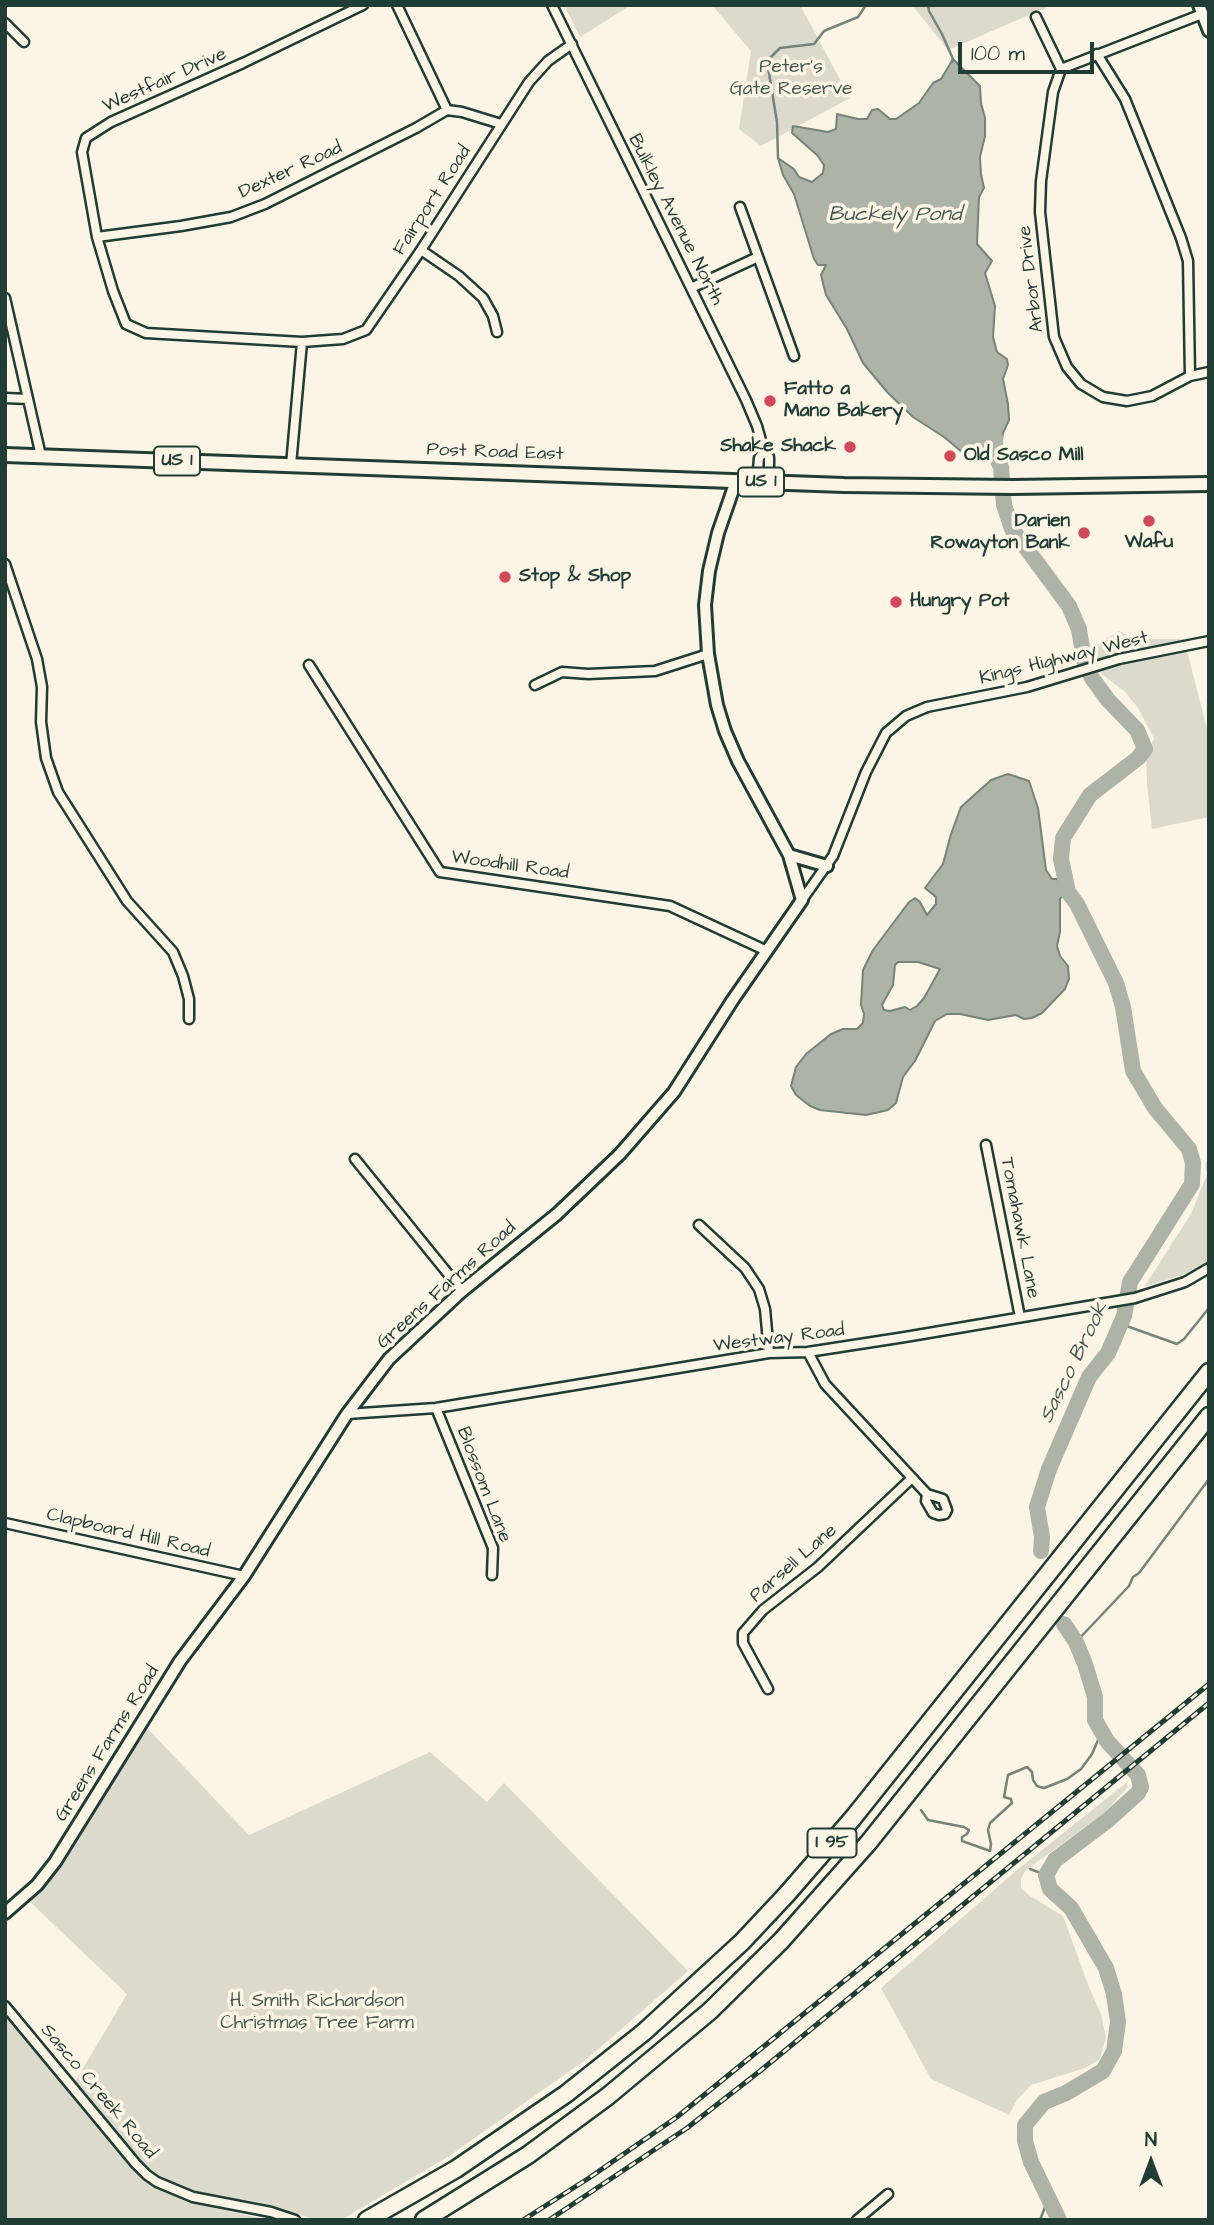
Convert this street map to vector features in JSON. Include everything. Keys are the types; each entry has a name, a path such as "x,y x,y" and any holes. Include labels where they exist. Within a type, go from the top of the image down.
{"highway":[{"name":"I 95","path":"367,2220 475,2157 575,2087 661,2017 749,1934 853,1818 1209,1372"},
{"name":"I 95","path":"424,2220 528,2155 617,2089 710,2011 781,1941 869,1842 1209,1416"}],"main road":[{"name":"Post Road East","path":"5,454 763,482 983,487 1209,484"}],"street":[{"name":"Westfair Drive","path":"302,342 146,333 126,324 97,237 82,152 86,138 95,131 363,5"},
{"path":"397,5 447,110 501,124"},
{"name":"Bulkley Avenue North","path":"552,5 746,400 764,451 758,470 763,482"},
{"path":"1036,17 1061,69 1200,10 1209,30"},
{"path":"5,23 24,42"},
{"name":"Fairport Road","path":"302,342 343,339 366,330 529,82 548,61 572,44"},
{"path":"1097,54 1125,99 1188,261 1189,376"},
{"name":"Arbor Drive","path":"1061,69 1053,92 1041,181 1040,212 1054,337 1067,367 1081,384 1103,397 1127,401 1152,396 1189,376 1209,372"},
{"name":"Dexter Road","path":"97,237 231,217 265,204 447,110"},
{"path":"740,207 794,356"},
{"path":"421,250 459,276 483,298 493,316 497,332"},
{"path":"691,288 758,257"},
{"path":"5,298 41,456"},
{"path":"291,465 302,342"},
{"path":"5,398 28,399"},
{"path":"736,481 718,533 709,571 705,605 708,654 720,718 731,747 789,855 802,900"},
{"path":"5,564 37,659 42,687 41,722 46,758 58,792 127,901 173,952 189,999 189,1019"},
{"name":"Kings Highway West","path":"927,707 1027,687 1119,659 1209,641"},
{"path":"535,685 562,672 588,674 654,671 708,654"},
{"name":"Woodhill Road","path":"309,665 440,872 670,905 767,951"},
{"name":"Greens Farms Road","path":"5,1913 37,1885 55,1862 180,1661 244,1576 347,1414 389,1359 462,1291 557,1214 620,1154 674,1092 726,1009 827,866 840,841 866,772 886,733 906,716 927,707"},
{"path":"789,855 827,866"},
{"name":"Tomahawk Lane","path":"986,1145 1020,1317"},
{"path":"355,1158 462,1291"},
{"path":"699,1225 745,1268 759,1289 765,1309 769,1353"},
{"name":"Westway Road","path":"347,1414 436,1408 769,1353 808,1352 1135,1298 1185,1282 1209,1268"},
{"path":"808,1352 825,1384 927,1494"},
{"name":"Blossom Lane","path":"436,1408 493,1548 492,1574"},
{"name":"Parsell Lane","path":"768,1689 743,1643 743,1633 763,1610 818,1567 912,1478"},
{"name":"Clapboard Hill Road","path":"5,1523 244,1576"},
{"name":"Sasco Creek Road","path":"5,2006 148,2175 193,2197 271,2212 295,2220"},
{"path":"857,2220 888,2194"}],"green space":[{"path":"564,5 631,5 580,37"},
{"name":"Peter's Gate Reserve","path":"712,5 800,5 850,98 761,146 739,129 751,51"},
{"path":"912,5 1052,5 948,50"},
{"path":"1119,631 1153,639 1184,639 1209,737 1209,817 1152,829 1146,755 1154,738 1138,708 1126,693 1098,671 1088,650"},
{"path":"1209,1158 1209,1262 1188,1273 1144,1287 1191,1214 1207,1174 1205,1164"},
{"name":"H. Smith Richardson Christmas Tree Farm","path":"147,1728 249,1835 430,1752 487,1802 504,1783 688,1971 587,2059 449,2156 341,2220 318,2220 252,2201 199,2194 183,2189 146,2168 75,2082 127,1994 30,1902 60,1869"},
{"path":"1126,1783 1128,1787 1105,1812 1025,1871 1021,1879 1021,1888 1030,1896 1063,1916 1101,2014 1106,2038 1100,2059 1085,2068 1031,2085 1017,2100 1009,2115 931,2079 881,1988 1017,1870"},
{"path":"5,2014 124,2157 155,2186 187,2202 268,2220 5,2220"}],"water":[{"name":"Buckely Pond","path":"953,59 980,86 985,136 980,157 984,188 979,197 977,244 992,261 985,273 995,306 993,337 997,352 1007,359 1008,365 1003,379 1009,420 1003,433 1000,453 996,457 988,458 984,452 972,448 962,452 913,417 863,363 847,329 826,295 821,275 826,265 818,265 814,259 794,194 783,175 778,158 794,169 799,177 812,182 823,173 824,165 817,155 792,133 793,126 828,132 836,129 837,114 867,119 872,110 878,109 890,119 896,119 919,103 933,83 941,79"},
{"path":"1008,774 1029,781 1038,808 1046,870 1052,879 1058,879 1063,895 1060,899 1060,932 1057,946 1060,956 1068,966 1069,979 1065,989 1042,1013 1032,1018 1024,1019 1016,1015 988,1020 947,1014 935,1021 915,1061 903,1077 896,1103 888,1110 866,1115 820,1110 810,1106 796,1095 791,1086 796,1067 806,1054 831,1034 843,1029 857,1029 863,1023 863,970 873,950 909,902 915,898 927,915 936,904 936,897 925,888 943,864 961,807 991,780","holes":["898,962 918,962 940,969 924,998 910,1010 905,1007 884,1010 882,1005 893,985 895,965"]}],"waterway":[{"name":"Sasco Brook","path":"778,158 777,122 767,61 780,48 814,44 824,31 858,17 866,5"},
{"path":"928,5 952,62"},
{"name":"Sasco Brook","path":"995,437 1004,505 1012,529 1069,606 1079,629 1084,660 1092,678 1108,700 1137,730 1145,749 1138,758 1090,795 1063,838 1061,859 1068,892 1077,904 1116,983 1123,1007 1133,1071 1155,1108 1189,1149 1193,1163 1192,1184 1130,1282 1124,1316 1108,1353 1089,1377 1049,1469 1037,1507 1042,1537 1041,1551"},
{"path":"1121,1324 1177,1344 1209,1308"},
{"path":"1076,1642 1129,1586 1133,1577 1139,1573 1209,1479"},
{"name":"Sasco Brook","path":"1059,2220 1031,2162 1025,2141 1025,2125 1044,2102 1066,2093 1103,2071 1114,2051 1118,2022 1114,1994 1106,1968 1071,1908 1050,1889 1046,1875 1055,1860 1108,1820 1138,1793 1141,1787 1138,1775 1107,1741 1095,1720 1095,1697 1085,1664 1076,1642 1064,1624"},
{"path":"921,1810 928,1820 964,1827 969,1830 962,1837 962,1841 990,1851 990,1823 1012,1803 1011,1799 1004,1797 1008,1775 1027,1767 1037,1786 1044,1788 1067,1779 1081,1769 1092,1754 1102,1731"},
{"path":"1030,1869 1046,1875"},
{"name":"Sasco Brook","path":"1040,2220 1048,2199"}],"railway":[{"path":"523,2220 677,2117 1209,1684"},
{"path":"549,2220 687,2128 760,2071 1209,1703"}],"place":[{"name":"Fatto a Mano Bakery","path":"770,401"},
{"name":"Shake Shack","path":"850,447"},
{"name":"Old Sasco Mill","path":"950,456"},
{"name":"Wafu","path":"1149,521"},
{"name":"Darien Rowayton Bank","path":"1084,533"},
{"name":"Stop & Shop","path":"505,577"},
{"name":"Hungry Pot","path":"896,602"}]}
